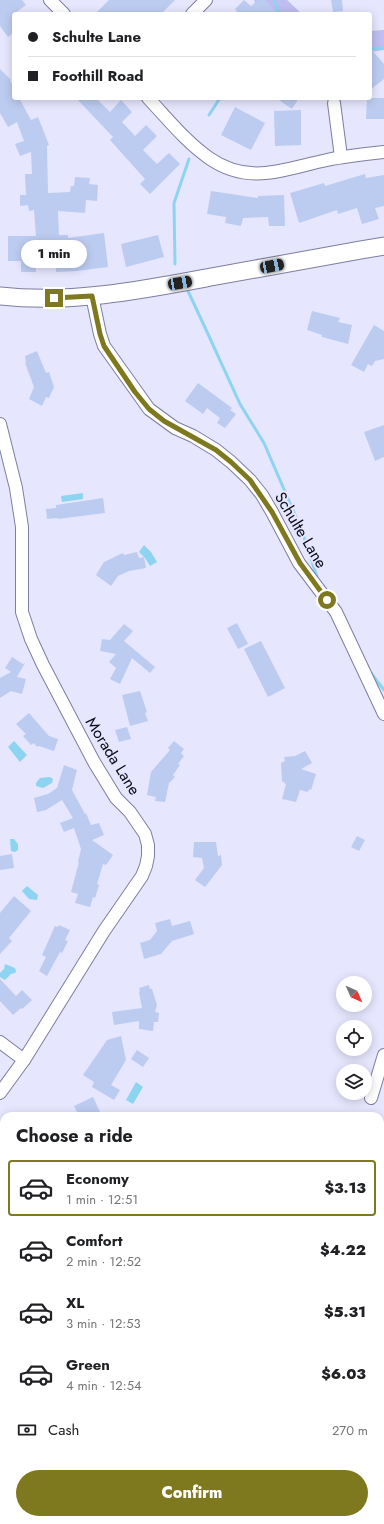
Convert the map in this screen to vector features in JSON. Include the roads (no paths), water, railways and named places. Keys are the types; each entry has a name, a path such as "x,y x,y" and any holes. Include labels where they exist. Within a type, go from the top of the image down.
{"main road":[{"path":"0,296 54,298 92,296 156,287 384,246"}],"street":[{"path":"50,0 62,12"},
{"path":"194,12 206,0"},
{"path":"150,100 200,151 216,162 234,170 254,173 273,173 341,157 384,152"},
{"path":"334,103 341,157"},
{"name":"Schulte Lane","path":"92,296 104,346 149,409 175,428 193,436 216,450 236,466 262,495 300,563 336,612 384,714"},
{"name":"Morada Lane","path":"0,424 16,488 22,527 22,612 31,639 45,669 94,762 116,798 139,824 145,834 148,845 148,856 142,876 77,972 24,1060 0,1093"},
{"path":"0,1042 24,1060"},
{"path":"372,1095 384,1055"}],"waterway":[{"path":"274,0 279,12"},
{"path":"372,49 384,48"},
{"path":"209,115 219,100"},
{"path":"175,264 174,203 189,159"},
{"path":"188,291 240,404 264,443 302,531 318,580"},
{"path":"371,673 384,690"}]}
